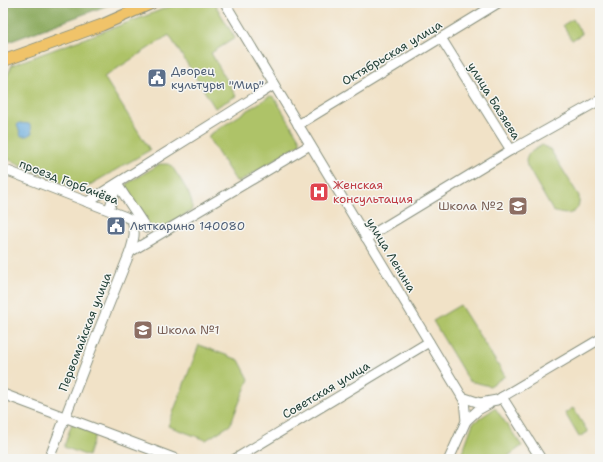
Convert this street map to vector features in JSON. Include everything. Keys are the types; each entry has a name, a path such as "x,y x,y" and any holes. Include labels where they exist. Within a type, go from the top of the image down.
{"main road":[{"path":"3,61 102,25 152,3"}],"street":[{"name":"улица Ленина","path":"225,3 462,396"},
{"name":"Октябрьская улица","path":"298,124 498,3"},
{"name":"улица Базяева","path":"441,38 511,150 600,100"},
{"path":"87,202 274,85"},
{"path":"130,252 310,146"},
{"path":"366,238 511,150"},
{"name":"проезд Горбачёва","path":"3,169 129,218 146,228"},
{"path":"109,210 117,184"},
{"path":"117,184 146,228 157,236"},
{"name":"Первомайская улица","path":"49,459 130,252 135,229 129,218"},
{"path":"449,459 466,421 478,410 600,339"},
{"name":"Советская улица","path":"235,459 429,342"},
{"path":"3,394 176,459"},
{"path":"462,396 480,403 499,398"},
{"path":"462,396 464,400 466,421"},
{"path":"499,398 541,459"}],"green space":[{"path":"3,3 114,3 3,44"},
{"path":"178,3 214,3 235,38 211,53 236,96 215,108 169,35 104,77 150,150 88,186 73,188 3,157 3,86 12,65"},
{"path":"573,19 582,34 572,40 563,25"},
{"path":"270,96 274,97 300,140 300,144 241,181 236,181 209,139 209,135"},
{"path":"542,145 550,149 579,196 578,207 576,210 568,214 553,211 527,166 526,161 528,154"},
{"path":"160,164 171,165 189,194 192,206 191,211 158,231 150,229 145,217 127,199 124,192 128,183"},
{"path":"460,305 505,376 490,386 469,381 433,321"},
{"path":"199,345 239,360 249,379 230,425 206,440 168,426"},
{"path":"495,408 522,446 504,459 460,459 473,423"},
{"path":"573,408 588,432 579,437 565,413"},
{"path":"72,423 96,432 88,456 64,447"}],"water":[{"path":"19,123 29,124 32,133 27,136 21,136 17,125"}],"place":[{"name":"Дворец культуры \"Мир\"","path":"157,78"},
{"name":"Женская консультация","path":"319,192"},
{"name":"Школа №2","path":"518,206"},
{"name":"Лыткарино 140080","path":"116,226"},
{"name":"Школа №1","path":"143,330"}]}
